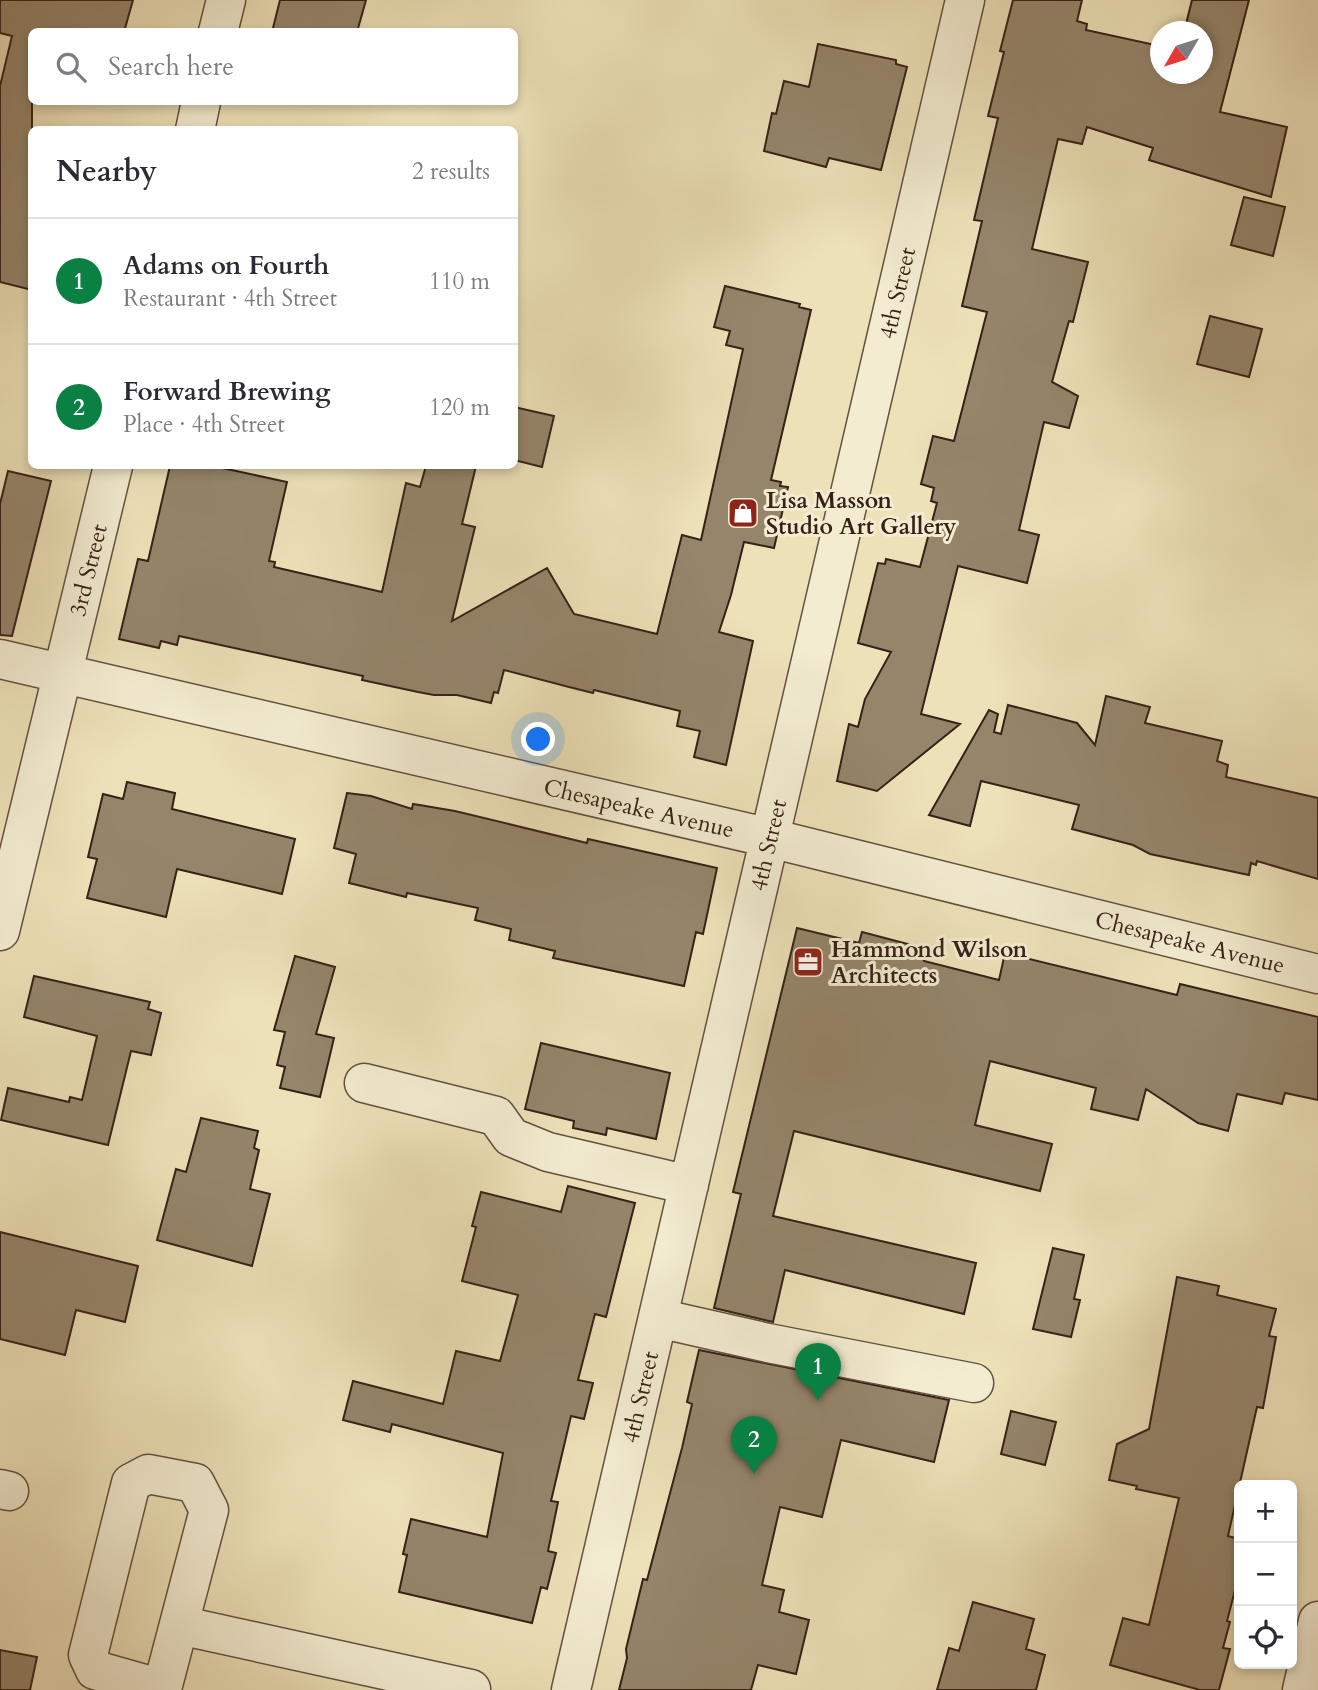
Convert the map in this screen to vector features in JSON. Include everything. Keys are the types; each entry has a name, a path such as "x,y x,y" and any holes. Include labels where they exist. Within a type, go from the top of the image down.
{"street":[{"path":"219,28 226,0"},
{"name":"4th Street","path":"571,1690 965,0"},
{"path":"196,126 200,105"},
{"name":"3rd Street","path":"0,931 112,469"},
{"name":"Chesapeake Avenue","path":"0,659 770,838 1318,974"},
{"path":"364,1083 496,1116 511,1137 548,1152 689,1185"},
{"path":"658,1318 768,1343 974,1383"},
{"path":"148,1474 195,1483 209,1510 162,1690 95,1670 88,1655 131,1483 148,1474"},
{"path":"1302,1690 1318,1622"},
{"path":"179,1625 471,1689"}],"building":[{"path":"0,0 133,0 125,28 28,28 28,105 32,105 32,126 28,126 28,289 0,282 0,86 12,36 0,33"},
{"path":"280,0 366,0 358,28 273,28"},
{"path":"1013,0 1082,0 1077,21 1087,24 1086,30 1150,44 1150,84 1213,84 1213,21 1187,21 1192,0 1249,0 1220,112 1287,127 1271,197 1149,160 1153,148 1087,127 1082,144 1058,139 1032,249 1088,262 1073,322 1069,321 1052,382 1078,396 1069,428 1044,422 1019,530 1039,535 1027,583 958,566 921,714 960,724 877,791 837,781 849,724 858,727 865,699 891,652 858,643 878,563 885,564 886,559 920,567 937,503 931,501 934,488 921,484 933,436 954,441 987,312 962,306 982,221 974,220 998,118 988,116 1004,52 1000,51"},
{"path":"818,44 896,60 896,64 907,67 881,170 829,158 826,167 764,151 772,113 776,114 784,81 809,87"},
{"path":"1244,197 1285,207 1273,256 1231,245"},
{"path":"725,286 800,304 799,307 811,310 771,480 781,482 780,486 788,487 774,548 744,542 719,632 753,641 726,765 694,757 700,731 677,726 680,711 594,690 593,693 504,670 498,693 494,692 491,703 457,695 434,695 362,680 363,676 179,636 177,645 161,641 159,648 119,639 138,559 148,561 169,469 227,469 287,482 269,561 275,562 274,567 382,592 406,483 420,487 425,469 475,469 462,524 475,527 452,621 547,568 574,614 657,634 682,535 701,540 743,349 726,345 730,331 714,327"},
{"path":"1210,316 1262,329 1249,377 1197,364"},
{"path":"518,408 554,416 542,467 518,461"},
{"path":"8,471 51,481 12,636 0,635 0,504"},
{"path":"1106,696 1150,707 1145,723 1222,741 1217,761 1228,765 1226,777 1318,798 1318,879 1257,861 1256,865 1251,863 1249,875 1150,854 1133,845 1072,829 1079,805 981,781 970,826 929,815 989,710 998,714 994,732 1001,734 1008,705 1077,723 1095,745"},
{"path":"127,782 175,793 172,809 295,839 282,894 177,869 166,917 87,898 97,859 88,857 103,794 123,799"},
{"path":"347,793 371,796 412,809 413,804 455,811 587,843 588,839 717,868 703,934 696,932 684,986 553,958 555,951 509,940 511,929 475,920 478,908 407,893 406,897 349,883 356,854 334,848"},
{"path":"797,928 859,943 862,932 923,948 924,961 999,980 1005,953 1177,995 1180,984 1318,1017 1318,1100 1285,1093 1282,1104 1237,1094 1228,1131 1198,1123 1146,1089 1138,1120 1091,1109 1096,1088 990,1061 975,1125 1052,1144 1040,1191 794,1131 773,1216 976,1263 964,1314 785,1270 773,1322 714,1308 741,1194 733,1192"},
{"path":"295,956 335,967 316,1034 334,1038 320,1097 280,1088 285,1067 277,1065 285,1032 274,1030"},
{"path":"34,976 150,1002 148,1009 161,1013 151,1055 131,1051 108,1145 1,1120 8,1088 69,1102 70,1097 82,1100 97,1036 24,1017"},
{"path":"541,1043 670,1073 656,1139 607,1128 606,1135 573,1128 574,1121 525,1109"},
{"path":"201,1118 258,1131 254,1148 259,1150 250,1189 270,1194 252,1266 157,1240 176,1169 186,1172"},
{"path":"568,1186 635,1203 606,1317 595,1314 578,1380 593,1383 584,1419 571,1416 551,1501 558,1502 548,1551 556,1553 547,1589 541,1587 532,1623 399,1592 407,1555 403,1554 411,1519 487,1537 503,1453 392,1424 390,1432 343,1420 353,1381 443,1404 456,1351 500,1361 518,1295 462,1281 476,1227 472,1226 481,1192 561,1212"},
{"path":"0,1232 138,1266 125,1322 76,1310 65,1355 0,1339"},
{"path":"1053,1248 1084,1255 1074,1299 1080,1300 1071,1337 1033,1329"},
{"path":"1177,1277 1219,1286 1217,1295 1276,1309 1269,1336 1276,1337 1263,1408 1257,1407 1241,1480 1234,1480 1234,1509 1228,1536 1234,1538 1234,1594 1223,1648 1230,1649 1219,1690 1200,1690 1110,1665 1123,1618 1149,1625 1179,1498 1109,1480 1117,1444 1149,1429"},
{"path":"699,1350 949,1400 934,1462 841,1440 822,1517 780,1507 762,1585 784,1590 779,1612 809,1620 796,1674 758,1665 751,1690 619,1690 643,1579 647,1580 682,1448 692,1404 687,1402"},
{"path":"1011,1411 1056,1422 1045,1465 1001,1454"},
{"path":"973,1602 1034,1619 1026,1649 1045,1655 1036,1690 937,1690 949,1648 959,1651"},
{"path":"0,1650 37,1657 30,1690 0,1690"}],"place":[{"name":"Lisa Masson Studio Art Gallery","path":"743,513"},
{"name":"Hammond Wilson Architects","path":"808,962"},
{"name":"Adams on Fourth","path":"818,1401"},
{"name":"Forward Brewing","path":"754,1474"}]}
